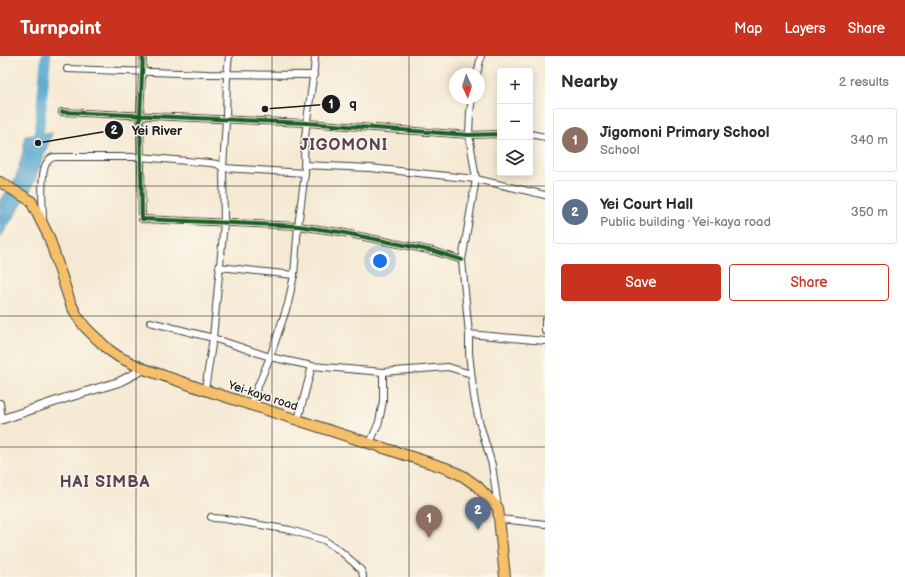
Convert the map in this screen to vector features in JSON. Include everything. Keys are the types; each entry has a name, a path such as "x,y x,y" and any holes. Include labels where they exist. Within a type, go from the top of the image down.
{"main road":[{"name":"Yei-kaya road","path":"1,182 31,202 43,224 70,302 85,327 114,354 144,369 250,406 446,468 463,476 477,486 498,508"},
{"path":"498,508 506,577"}],"street":[{"path":"143,56 140,115 142,219 298,226 340,232 433,251 462,260"},
{"path":"205,390 213,338 224,222 223,168 229,56"},
{"path":"250,406 270,357 288,304 294,275 298,226 305,173 306,123 314,75 315,56"},
{"path":"478,68 481,56"},
{"path":"67,69 314,75"},
{"path":"471,104 469,135 476,179 462,260 471,374 479,421 492,465 498,508"},
{"path":"62,112 306,123 469,135 497,134"},
{"path":"533,135 545,137"},
{"path":"43,224 42,187 45,167 47,161 56,156 140,157 210,163 217,164 223,168 305,173"},
{"path":"304,165 370,168 476,179 545,195"},
{"path":"219,267 294,275"},
{"path":"545,321 545,330"},
{"path":"150,322 213,338 270,357 312,366 383,372 448,367 471,374"},
{"path":"469,334 545,341"},
{"path":"298,420 312,366"},
{"path":"0,403 1,420 119,382 144,369"},
{"path":"370,443 379,422 383,401 383,372"},
{"path":"211,517 290,530 324,540 354,563 362,571 363,577"},
{"path":"500,519 545,524"}],"water":[{"path":"52,133 30,192 0,237 0,202 16,178 25,136"}],"waterway":[{"path":"36,147 38,143 46,56"}],"cycle path":[{"path":"143,56 140,115 142,219 298,226 340,232 433,251 462,260"},
{"path":"62,112 306,123 469,135 497,134"}],"place":[{"name":"q","path":"265,109"},
{"name":"Yei River","path":"38,143"},
{"name":"Yei Court Hall","path":"478,530"},
{"name":"Jigomoni Primary School","path":"429,538"}],"district":[{"name":"JIGOMONI","path":"344,145"},
{"name":"HAI SIMBA","path":"105,482"}]}
